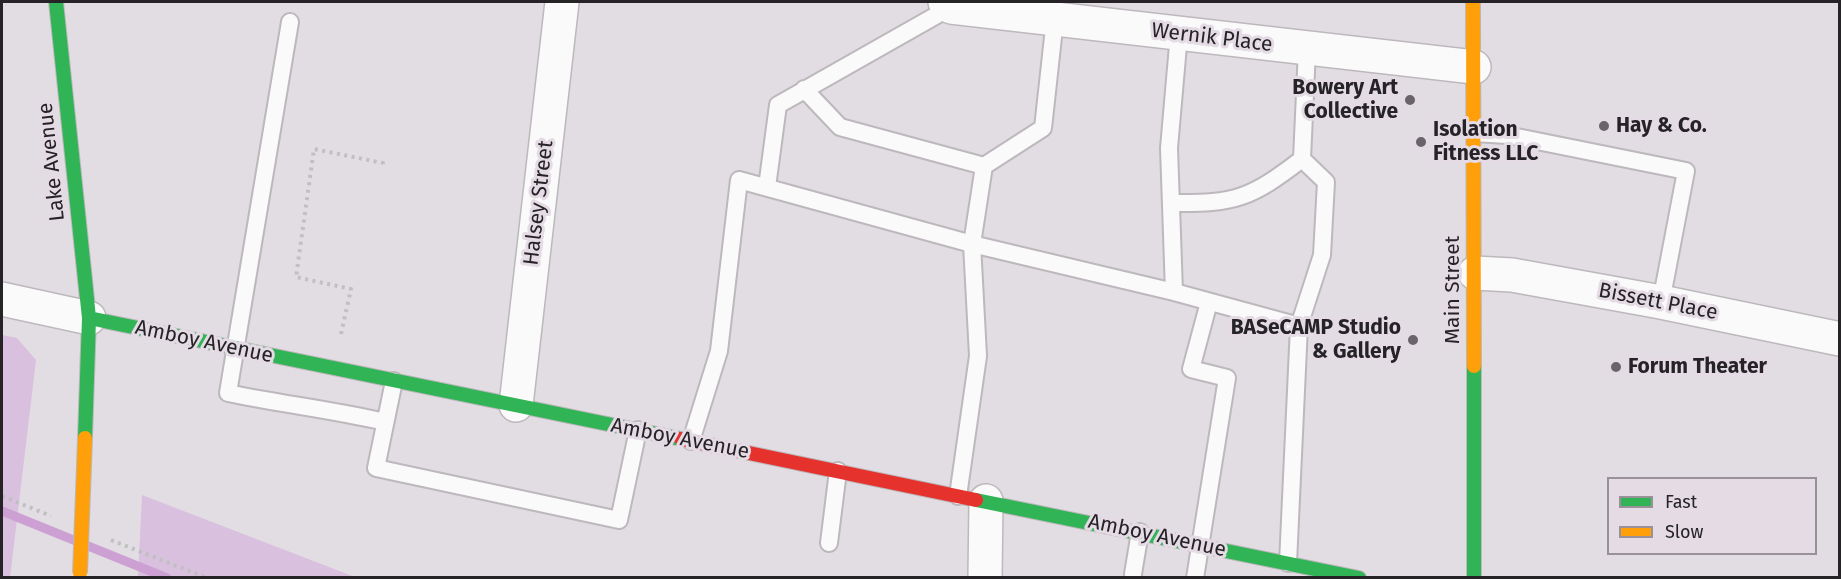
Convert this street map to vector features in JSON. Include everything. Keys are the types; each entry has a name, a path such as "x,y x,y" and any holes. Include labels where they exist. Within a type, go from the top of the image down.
{"street":[{"name":"Lake Avenue","path":"56,2 89,318 79,576"},
{"name":"Halsey Street","path":"516,405 562,2"},
{"name":"Main Street","path":"1473,2 1474,578"},
{"name":"Wernik Place","path":"948,4 1055,19 1474,67"},
{"name":"Bissett Place","path":"1475,273 1512,275 1661,302 1839,339"},
{"name":"Amboy Avenue","path":"2,299 1359,578"},
{"path":"972,498 985,578"}],"lane":[{"path":"767,187 778,105 948,4"},
{"path":"804,89 840,127 984,166 1043,128 1055,19"},
{"path":"290,22 228,393 269,402 319,407 386,422"},
{"path":"1174,292 1169,148 1179,33"},
{"path":"1288,563 1299,326 1323,255 1326,182 1302,159 1307,49"},
{"path":"1474,133 1507,135 1686,171 1661,302"},
{"path":"1172,203 1238,200 1261,189 1302,159"},
{"path":"972,498 978,356 972,244 984,166"},
{"path":"691,441 719,351 739,180 972,244 1174,292 1299,326"},
{"path":"1195,578 1227,378 1191,369 1209,302"},
{"path":"394,381 376,468 619,520 638,430"},
{"path":"829,543 838,471"},
{"path":"1133,574 1140,532"},
{"path":"1262,578 1266,558"}],"path":[{"path":"341,334 351,289 296,278 314,149 383,163 382,168"}],"shaded area":[{"path":"2,335 17,338 36,360 10,578 2,577"},
{"path":"142,495 355,577 138,577"}],"waterway":[{"path":"2,511 167,578"}],"traffic: fast":[{"path":"56,2 89,318 85,438"},
{"path":"89,318 681,439"},
{"path":"1474,366 1474,578"},
{"path":"976,500 1359,578"}],"traffic: slow":[{"path":"1473,2 1474,366"},
{"path":"80,573 85,438"}],"traffic: jam":[{"path":"681,439 976,500"}],"place":[{"name":"Bowery Art Collective","path":"1410,100"},
{"name":"Hay & Co.","path":"1604,126"},
{"name":"Isolation Fitness LLC","path":"1421,142"},
{"name":"BASeCAMP Studio & Gallery","path":"1413,340"},
{"name":"Forum Theater","path":"1616,367"}]}
